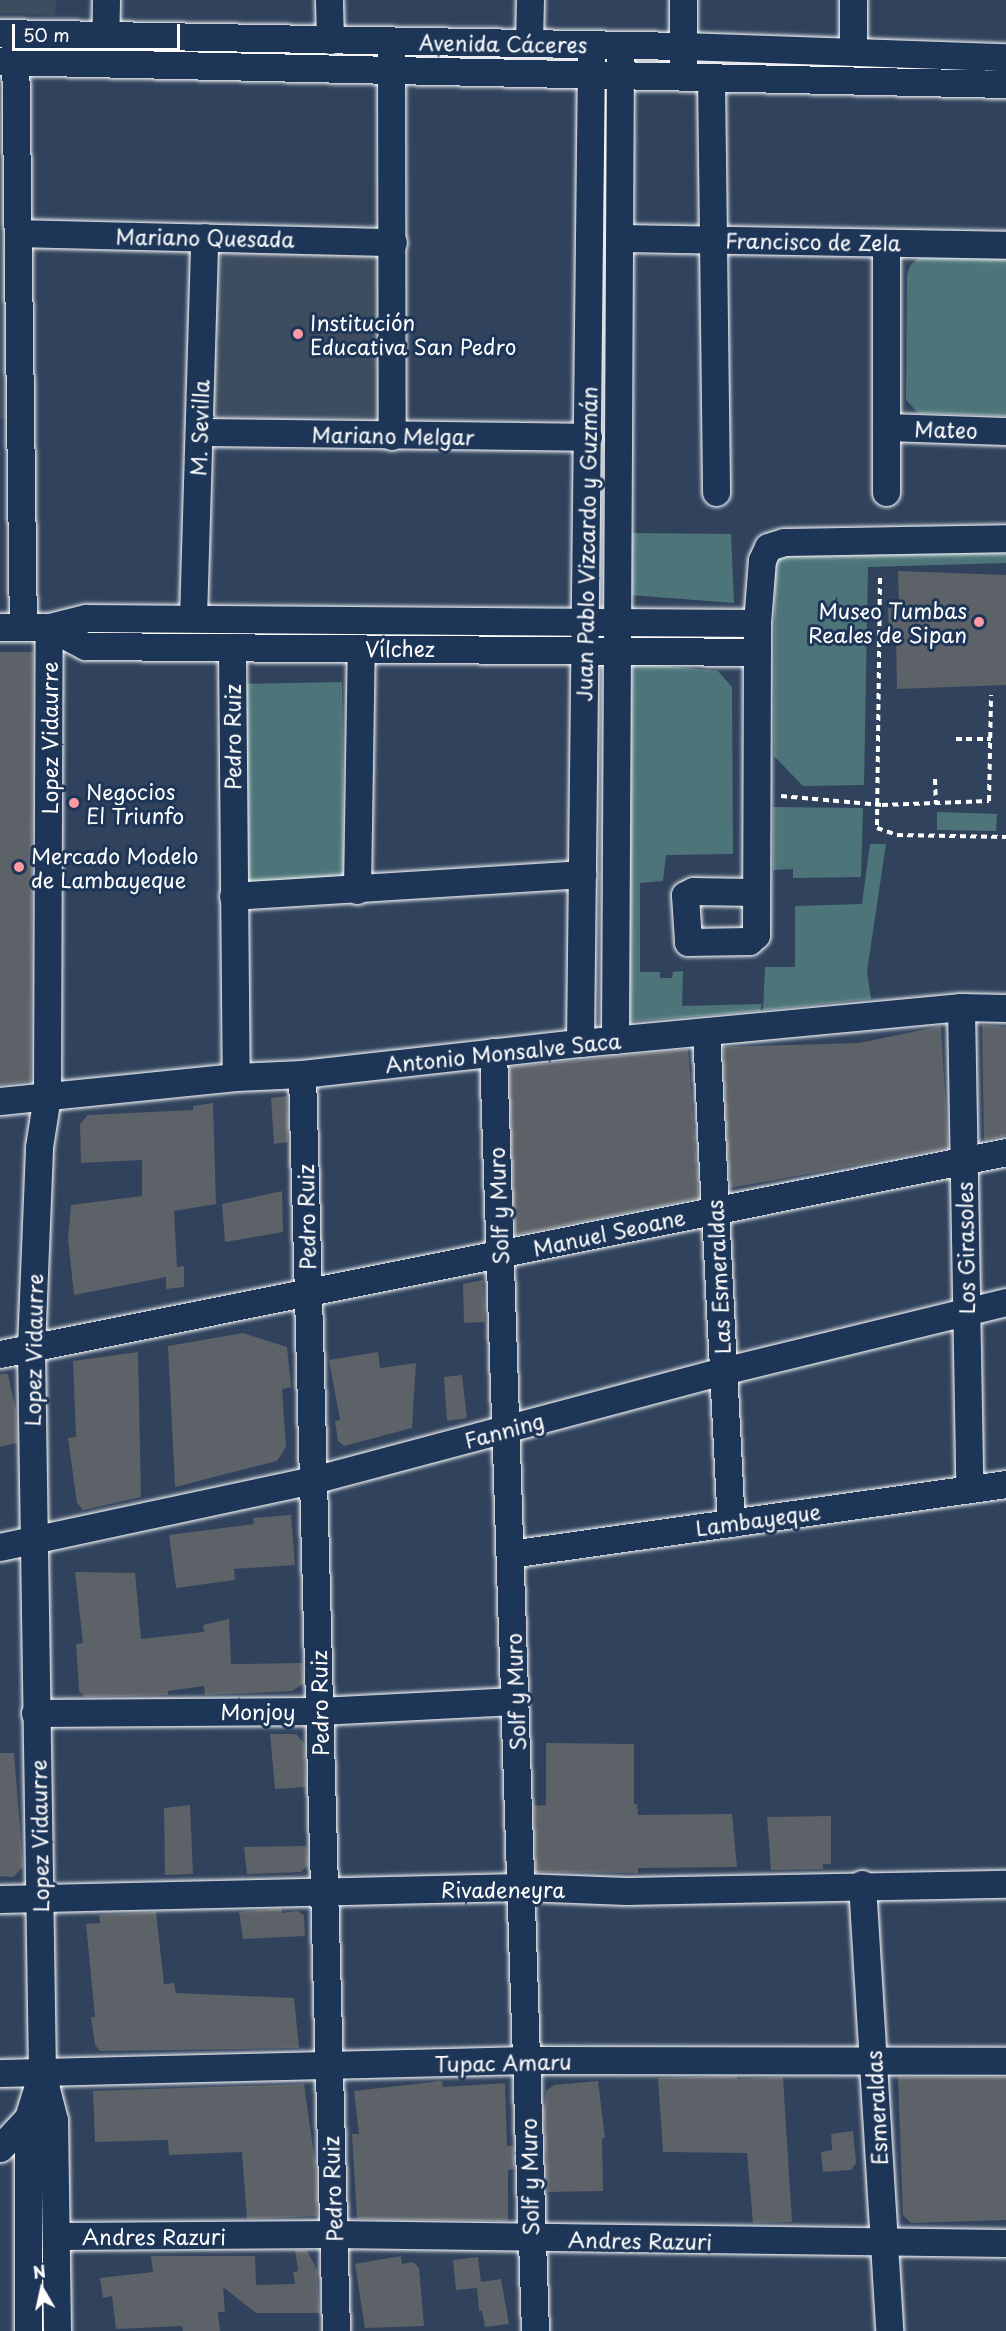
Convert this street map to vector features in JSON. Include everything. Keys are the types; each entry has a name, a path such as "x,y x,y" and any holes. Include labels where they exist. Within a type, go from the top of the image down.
{"street":[{"path":"105,63 106,0"},
{"path":"329,0 330,40"},
{"path":"529,44 530,0"},
{"path":"682,0 683,76"},
{"path":"853,0 853,50"},
{"name":"Avenida Cáceres","path":"7,34 683,46 1006,57"},
{"name":"Lopez Vidaurre","path":"7,34 18,232 10,439 24,627 47,1096 39,1147 31,1347 32,1539 42,2073 54,2120 57,2331"},
{"path":"391,41 392,436"},
{"name":"Juan Pablo Vizcardo y Guzmán","path":"580,1043 591,45"},
{"name":"Juan Pablo Vizcardo y Guzmán","path":"615,1040 616,620 621,238 620,45"},
{"name":"Avenida Cáceres","path":"8,61 1006,84"},
{"path":"711,77 710,240 716,492"},
{"name":"Mariano Quesada","path":"18,232 393,242"},
{"name":"M. Sevilla","path":"193,618 204,237"},
{"name":"Francisco de Zela","path":"621,238 1006,245"},
{"path":"886,243 886,492"},
{"name":"Mateo","path":"886,427 1006,431"},
{"name":"Mariano Melgar","path":"199,432 588,437"},
{"path":"754,892 757,623 762,560 768,547 784,542 1006,538"},
{"name":"Vílchez","path":"24,627 86,618 616,620 757,623"},
{"name":"Vílchez","path":"24,627 85,646 757,652"},
{"path":"357,890 361,648"},
{"name":"Pedro Ruiz","path":"232,649 236,1077"},
{"path":"233,896 357,890 582,874"},
{"name":"Antonio Monsalve Saca","path":"0,1101 236,1077 302,1074 580,1043 961,1007 1006,1008"},
{"name":"Los Girasoles","path":"961,1007 969,1489"},
{"name":"Las Esmeraldas","path":"706,1032 730,1523"},
{"name":"Solf y Muro","path":"493,1052 528,2060 530,2239 535,2331"},
{"name":"Pedro Ruiz","path":"302,1074 336,2331"},
{"name":"Manuel Seoane","path":"0,1354 308,1289 499,1256 715,1208 1006,1152"},
{"name":"Fanning","path":"0,1547 313,1480 723,1371 1006,1302"},
{"name":"Lambayeque","path":"510,1554 1006,1484"},
{"name":"Monjoy","path":"36,1713 319,1710 515,1701"},
{"name":"Rivadeneyra","path":"0,1899 40,1900 522,1887 626,1891 862,1884 1006,1884"},
{"name":"Esmeraldas","path":"862,1884 889,2331"},
{"name":"Tupac Amaru","path":"0,2073 528,2060 873,2063 1006,2061"},
{"name":"Lopez Vidaurre","path":"28,2331 28,2118 42,2073"},
{"path":"0,2148 28,2118"},
{"name":"Andres Razuri","path":"57,2236 333,2234 884,2244 1006,2243"}],"path":[{"path":"880,578 875,822 883,833 1006,837"},
{"path":"754,792 876,805 989,801 991,695"},
{"path":"956,739 991,739"},
{"path":"935,779 936,804"}],"shaded area":[{"path":"0,0 56,0 55,15 0,13"},
{"path":"0,88 8,419 0,419"},
{"name":"Institución Educativa San Pedro","path":"212,253 377,253 379,417 213,419 212,350 220,344 220,336 215,328"}],"green space":[{"path":"1006,255 1006,416 918,413 906,400 907,275 910,266 918,258 928,256"},
{"path":"630,533 731,534 734,603 630,595"},
{"path":"775,549 1006,549 1006,563 868,567 864,785 803,786 774,756"},
{"path":"632,663 718,671 732,687 733,854 666,855 663,881 640,883 640,972 660,972 660,978 672,978 673,972 683,971 682,1006 762,1004 760,1011 625,1022"},
{"path":"342,682 344,881 235,887 235,684"},
{"path":"773,807 863,808 861,877 793,878 793,869 773,870"},
{"path":"937,812 997,814 996,831 937,830"},
{"path":"870,844 886,844 867,971 871,999 763,1010 765,967 795,967 795,906 862,904"}],"building":[{"path":"898,571 1006,575 1006,685 897,689 896,636 889,636 888,608 899,608"},
{"name":"Mercado Modelo de Lambayeque","path":"0,652 33,652 31,1081 0,1085"},
{"path":"982,1025 1006,1027 1006,1136 984,1140"},
{"path":"941,1026 948,1148 730,1188 723,1047 859,1043"},
{"path":"688,1049 699,1198 515,1235 509,1067"},
{"path":"287,1096 288,1142 274,1144 271,1098"},
{"path":"213,1103 216,1204 174,1211 177,1267 184,1266 184,1287 166,1289 166,1277 74,1295 68,1238 71,1205 142,1196 142,1160 81,1163 80,1124 88,1115 193,1110 193,1106"},
{"path":"282,1191 283,1232 225,1242 222,1204"},
{"path":"483,1280 485,1322 464,1323 463,1284"},
{"path":"243,1333 287,1347 291,1387 282,1389 286,1447 277,1461 175,1487 168,1346"},
{"path":"138,1352 141,1497 83,1510 77,1503 68,1438 76,1437 73,1361"},
{"path":"378,1352 380,1368 416,1363 412,1428 344,1446 338,1441 335,1421 340,1420 329,1360"},
{"path":"0,1374 8,1374 16,1412 17,1443 0,1447"},
{"path":"462,1375 467,1418 447,1421 444,1377"},
{"path":"291,1515 295,1565 234,1569 235,1580 176,1588 169,1535 254,1524 253,1518"},
{"path":"75,1572 135,1573 141,1639 204,1632 203,1625 229,1619 231,1664 302,1663 303,1684 292,1691 205,1695 204,1686 168,1691 168,1695 85,1697 79,1691 76,1644 83,1643"},
{"path":"270,1734 296,1734 304,1743 306,1787 275,1789"},
{"path":"546,1743 634,1744 634,1804 637,1804 638,1815 732,1814 737,1867 638,1868 638,1873 536,1872 534,1806 546,1805"},
{"path":"0,1753 14,1753 23,1867 13,1877 0,1876"},
{"path":"190,1805 193,1874 165,1875 164,1808"},
{"path":"831,1816 831,1864 823,1864 823,1869 771,1870 767,1817"},
{"path":"306,1846 308,1865 301,1872 247,1874 244,1847"},
{"path":"281,1908 282,1913 297,1911 304,1915 305,1936 243,1939 239,1912"},
{"path":"156,1912 164,1984 174,1983 176,1993 294,1998 299,2048 100,2051 95,2045 91,2017 95,2017 86,1924 100,1923 99,1915"},
{"path":"737,2076 737,2079 783,2077 792,2222 753,2223 747,2153 663,2152 658,2078"},
{"path":"898,2077 1006,2077 1006,2220 911,2223 903,2215"},
{"path":"442,2081 443,2087 505,2083 507,2146 513,2146 514,2169 508,2170 508,2221 357,2219 352,2134 359,2134 354,2091"},
{"path":"598,2081 605,2138 602,2138 603,2191 548,2192 544,2114 546,2091 554,2085"},
{"path":"304,2084 316,2170 317,2216 247,2219 242,2152 169,2155 168,2140 95,2142 93,2091"},
{"path":"853,2131 856,2163 851,2170 823,2172 821,2152 832,2150 831,2134"},
{"path":"295,2250 307,2250 317,2270 319,2313 256,2313 223,2287 225,2312 218,2312 220,2331 183,2331 182,2326 116,2329 112,2296 103,2298 100,2278 153,2272 151,2256 255,2256 256,2285 295,2284 293,2272 298,2271"},
{"path":"401,2256 402,2264 413,2262 419,2268 424,2326 365,2328 355,2264"},
{"path":"478,2257 481,2282 501,2279 509,2324 485,2327 482,2311 479,2311 477,2288 456,2290 453,2260"}],"place":[{"name":"Institución Educativa San Pedro","path":"298,334"},
{"name":"Museo Tumbas Reales de Sipan","path":"979,622"},
{"name":"Negocios El Triunfo","path":"74,803"},
{"name":"Mercado Modelo de Lambayeque","path":"19,867"}]}
